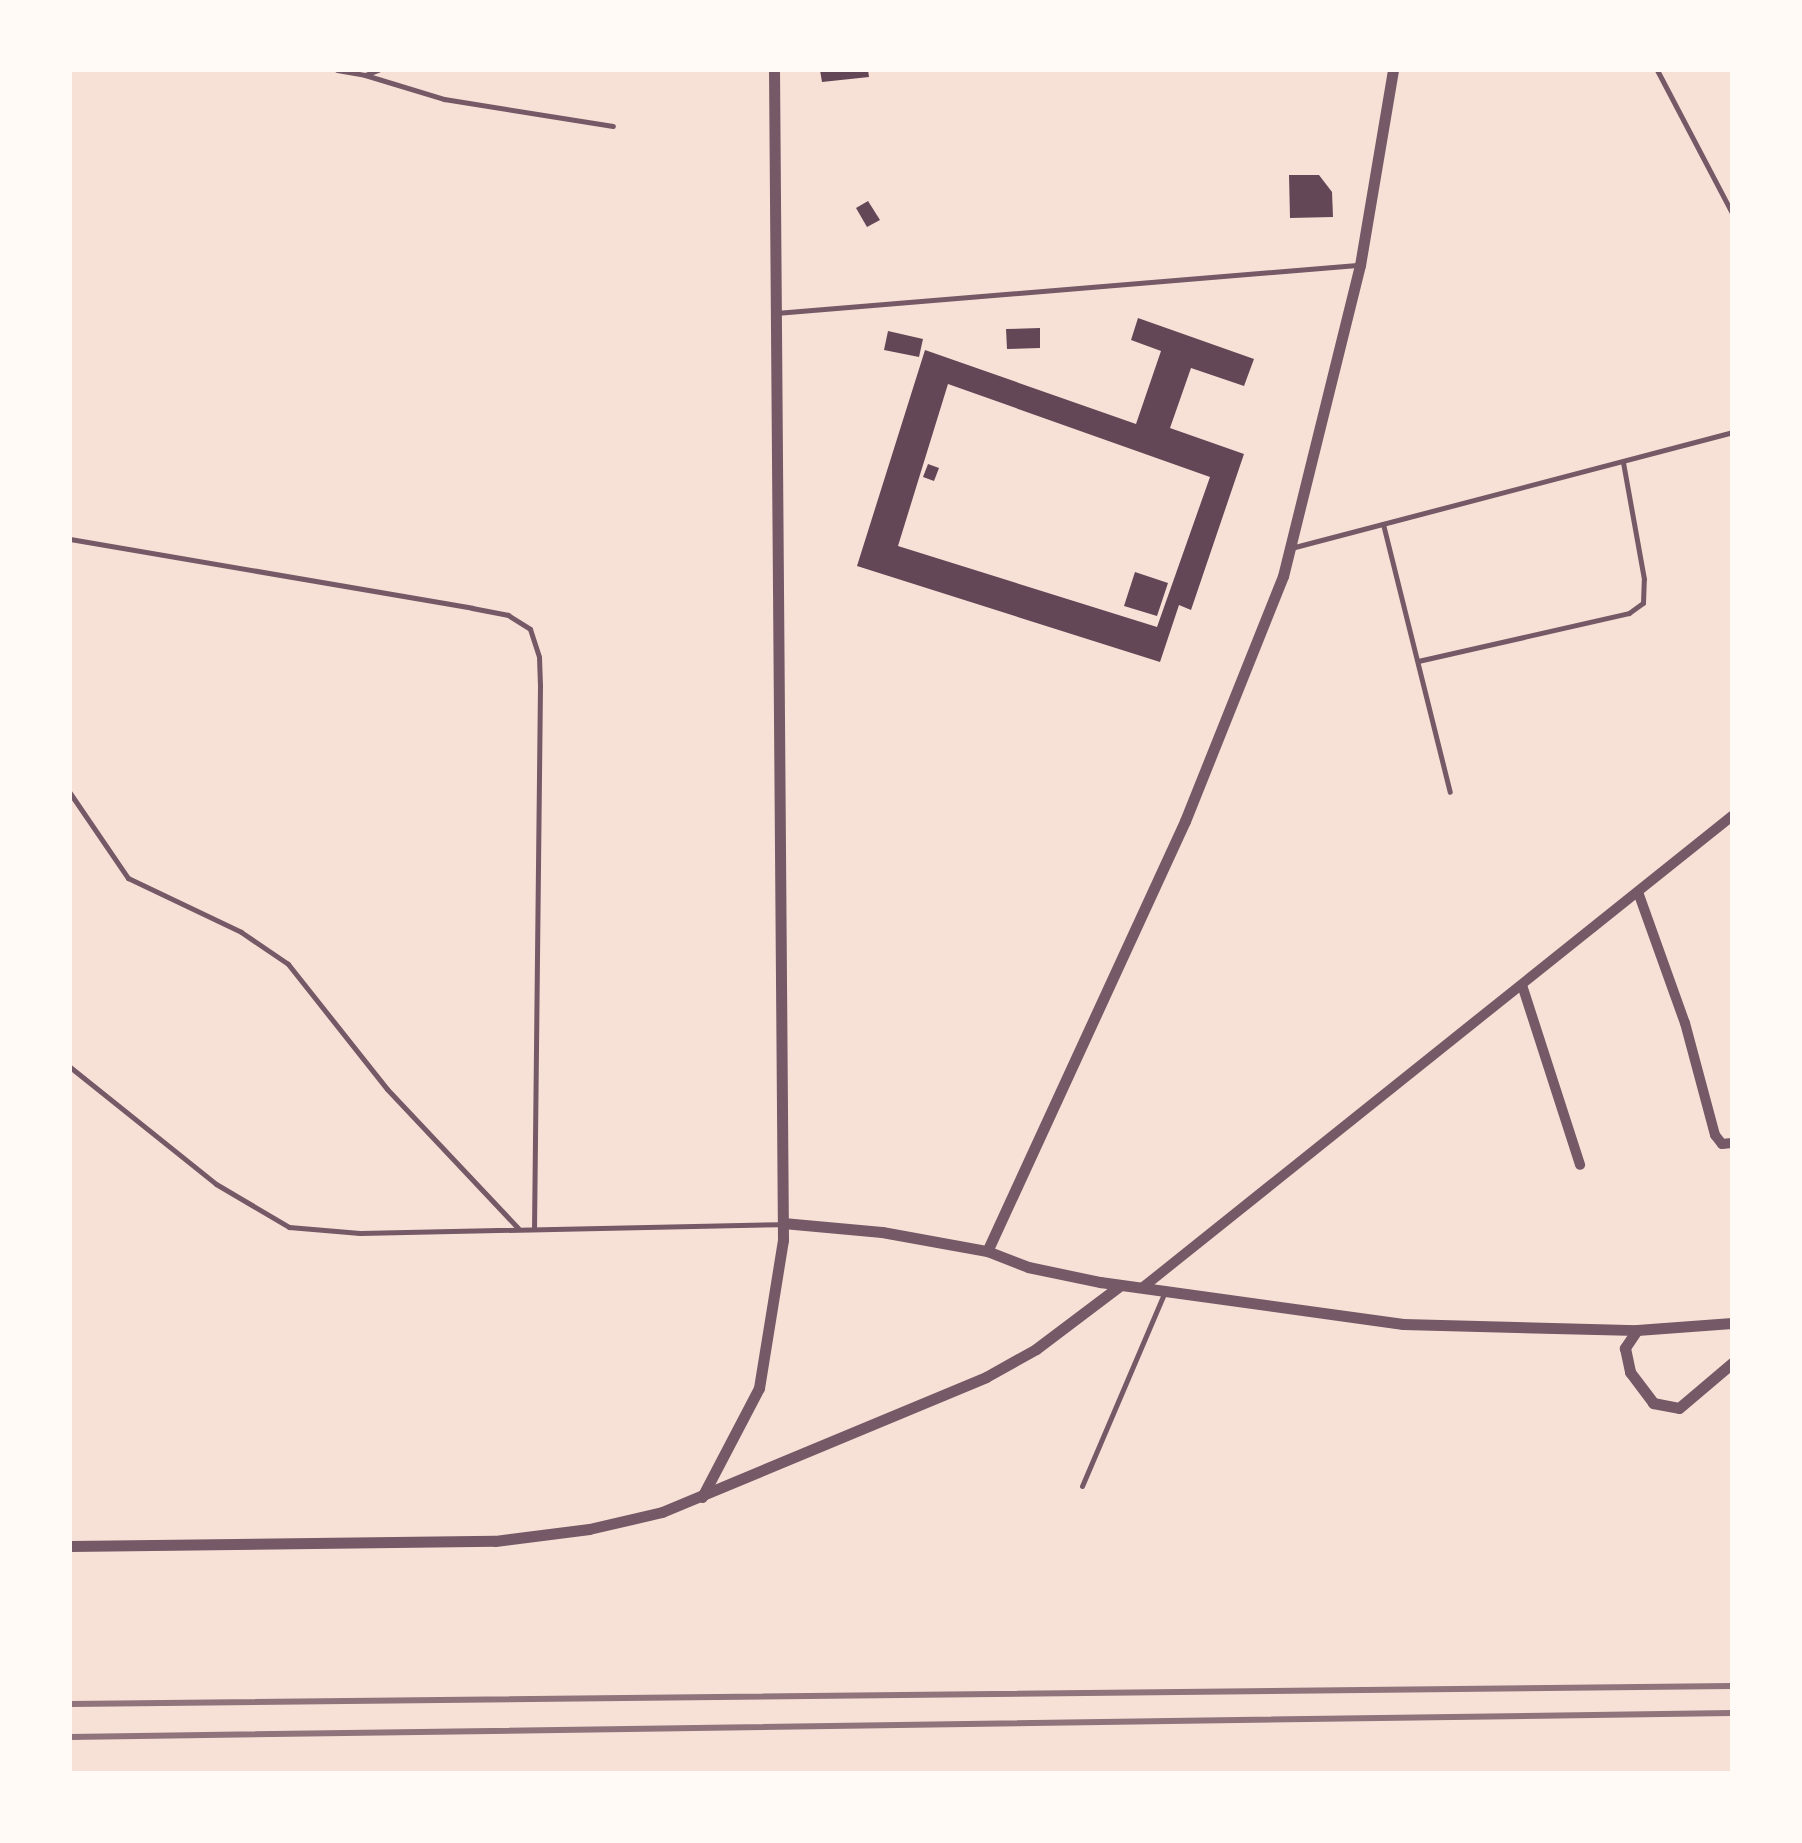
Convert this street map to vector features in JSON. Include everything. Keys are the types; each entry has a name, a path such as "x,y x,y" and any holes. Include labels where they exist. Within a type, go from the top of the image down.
{"street":[{"path":"702,1497 759,1388 782,1260 774,70"},
{"path":"987,1251 1186,821 1242,685 1291,548 1360,265 1393,70"},
{"path":"1142,1288 1732,816"},
{"path":"1638,892 1685,1023 1715,1135 1722,1144 1732,1143"},
{"path":"1522,985 1580,1165"},
{"path":"783,1224 882,1232 987,1251 1044,1272 1403,1324 1637,1330 1732,1323"},
{"path":"70,1546 494,1541 590,1529 662,1512 986,1377 1074,1323 1122,1285"},
{"path":"1637,1330 1625,1348 1630,1372 1653,1403 1679,1408 1732,1363"}],"lane":[{"path":"336,70 444,99 613,126"},
{"path":"365,75 378,70"},
{"path":"1657,70 1732,214"},
{"path":"776,314 1360,265"},
{"path":"1291,548 1732,432"},
{"path":"1418,661 1629,612 1643,603 1644,580 1623,461"},
{"path":"1383,524 1450,792"},
{"path":"70,539 472,608 508,615 530,628 539,657 540,685 534,1228"},
{"path":"70,792 128,878 241,932 288,964 387,1089 518,1228"},
{"path":"70,1068 216,1184 289,1227 319,1233 783,1224"},
{"path":"1082,1486 1165,1291"}],"building":[{"path":"820,70 868,70 869,77 822,82"},
{"path":"1289,175 1319,175 1332,192 1333,217 1290,218"},
{"path":"868,201 880,220 867,227 856,208"},
{"path":"1138,318 1254,359 1244,386 1191,368 1170,428 1244,454 1191,610 1179,605 1160,662 857,566 925,350 1136,424 1161,351 1131,340","holes":["948,384 1210,477 1157,627 898,546"]},
{"path":"1040,328 1040,348 1007,349 1006,329"},
{"path":"888,331 923,339 919,357 884,350"},
{"path":"928,464 939,468 934,481 923,477"},
{"path":"1135,572 1168,583 1157,616 1124,606"}],"railway":[{"path":"70,1704 1732,1686"},
{"path":"70,1737 1732,1713"}]}
